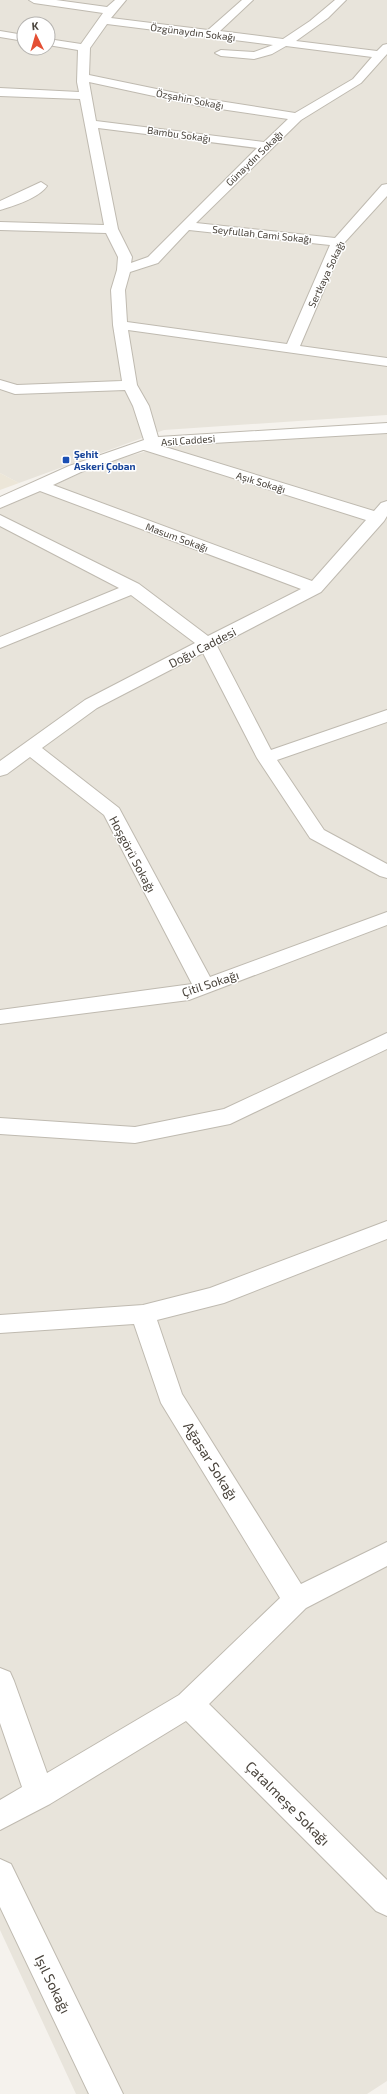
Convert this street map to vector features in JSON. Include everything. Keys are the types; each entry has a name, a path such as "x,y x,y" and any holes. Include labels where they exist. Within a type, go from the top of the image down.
{"street":[{"name":"Özgünaydın Sokağı","path":"34,0 107,16 210,34 283,43 384,51"},
{"path":"121,0 107,16 84,48 83,77 111,229 125,257 124,270 118,290 120,325 130,385 141,406 148,444"},
{"path":"210,34 247,0"},
{"path":"283,43 326,16 341,0"},
{"path":"1,35 16,37"},
{"path":"56,43 84,48"},
{"name":"Özgünaydın Sokağı","path":"221,53 258,55 283,43"},
{"name":"Günaydın Sokağı","path":"124,270 153,260 297,117 357,81 384,51"},
{"name":"Özşahin Sokağı","path":"83,77 200,102 297,117"},
{"path":"0,92 86,96"},
{"name":"Bambu Sokağı","path":"91,124 127,127 267,146"},
{"path":"0,206 30,193 41,186"},
{"name":"Sertkaya Sokağı","path":"292,348 338,242 387,188"},
{"path":"0,226 111,229"},
{"name":"Seyfullah Cami Sokağı","path":"186,226 338,242"},
{"path":"120,325 387,362"},
{"path":"0,384 15,390 130,385"},
{"path":"0,402 15,390"},
{"name":"Asil Caddesi","path":"0,503 75,469 148,444 387,428"},
{"name":"Aşık Sokağı","path":"148,444 382,512"},
{"name":"Masum Sokağı","path":"39,485 315,588"},
{"name":"Doğu Caddesi","path":"0,770 91,704 315,588 382,512"},
{"path":"0,520 134,588 207,644 266,758 318,834 387,872"},
{"path":"0,643 134,588"},
{"path":"266,758 387,716"},
{"name":"Hoşgörü Sokağı","path":"30,748 112,812 204,987"},
{"name":"Çitil Sokağı","path":"0,1016 189,993 387,918"},
{"path":"0,1126 135,1135 230,1116 387,1040"},
{"path":"0,1324 143,1314 215,1296 387,1230"},
{"name":"Ağasar Sokağı","path":"143,1314 170,1396 296,1600"},
{"path":"0,1816 189,1704 296,1600 387,1553"},
{"path":"0,1681 39,1794"},
{"name":"Çatalmeşe Sokağı","path":"189,1704 387,1901"},
{"name":"Işıl Sokağı","path":"0,1874 106,2094"}],"shaded area":[{"path":"0,0 387,0 387,415 164,430 19,483 0,473"},
{"path":"387,431 387,2081 367,2094 76,2094 0,1930 0,509 104,463 169,445"},
{"path":"0,473 19,483 0,490"}],"place":[{"name":"Şehit Askeri Çoban","path":"66,460"}]}
